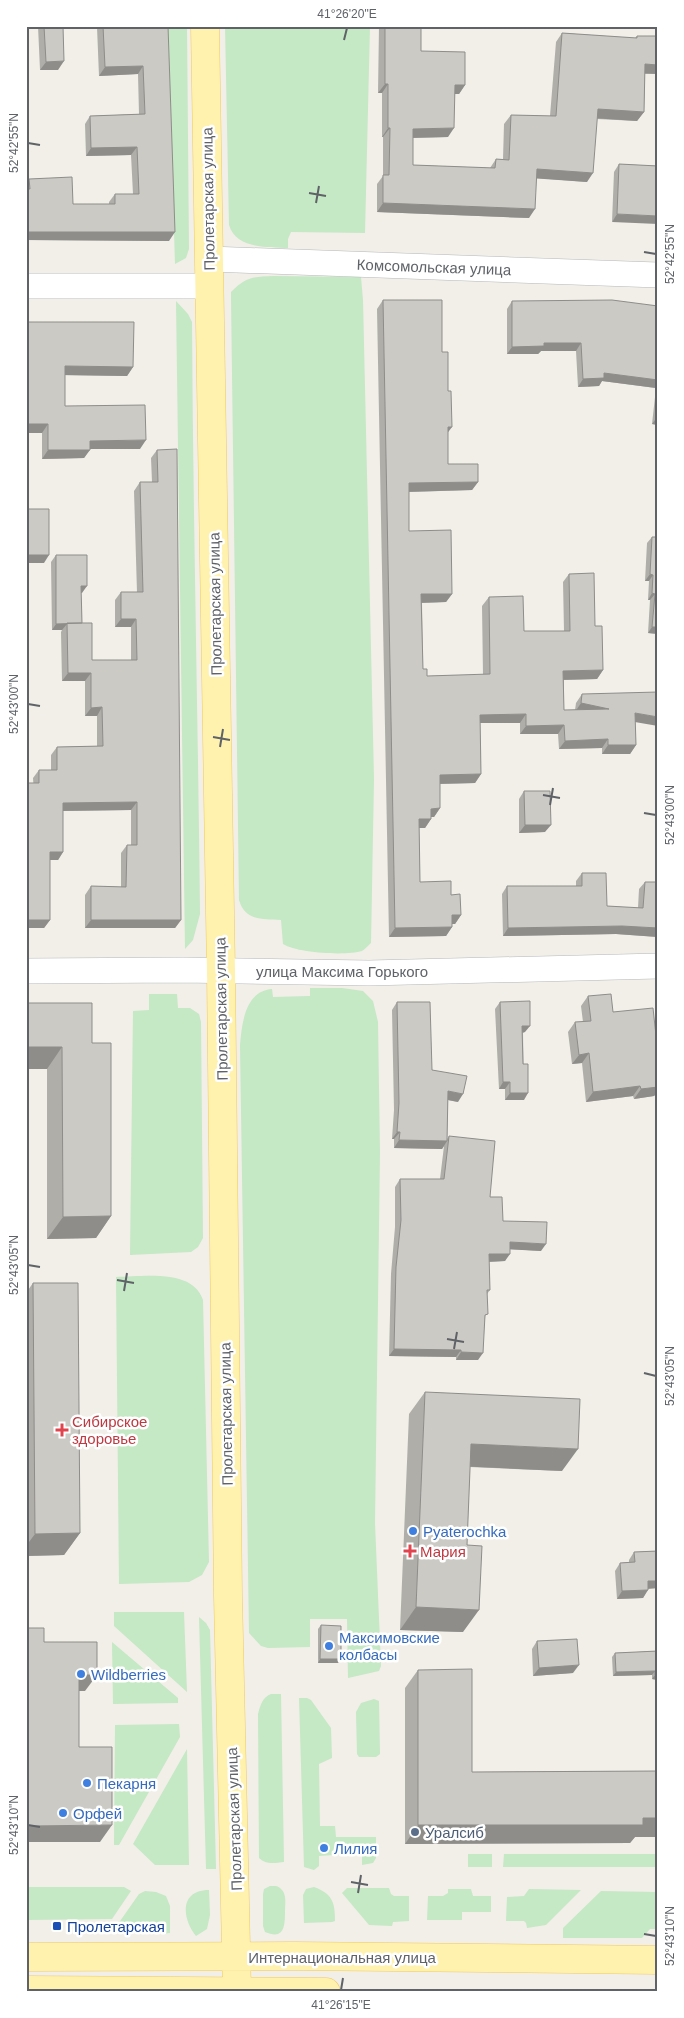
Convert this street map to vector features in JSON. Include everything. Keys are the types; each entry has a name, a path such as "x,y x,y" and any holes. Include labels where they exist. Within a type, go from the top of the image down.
{"main road":[{"name":"Пролетарская улица","path":"205,26 221,971 229,1605 237,1991"},
{"name":"Интернациональная улица","path":"26,1957 658,1960"},
{"path":"26,1990 326,1992"}],"street":[{"name":"Комсомольская улица","path":"210,258 658,275"},
{"path":"26,286 210,286"},
{"name":"улица Максима Горького","path":"26,971 370,973 658,966"}],"green space":[{"path":"168,26 187,26 189,249 186,258 175,264"},
{"path":"225,26 370,26 365,233 291,232 288,239 288,248 262,247 245,243 233,233 229,225"},
{"path":"274,276 361,277 374,779 371,943 362,951 355,953 322,953 299,950 283,944 281,920 256,918 246,912 239,900 231,292 251,278"},
{"path":"176,301 188,314 192,322 200,914 193,940 185,949"},
{"path":"310,988 342,988 363,991 373,1001 378,1022 380,1153 375,1523 381,1666 379,1671 348,1678 347,1619 310,1619 310,1647 268,1648 261,1646 249,1633 240,1045 244,1018 247,1009 256,996 263,991 272,989 273,997 310,996"},
{"path":"149,994 177,994 178,1008 190,1008 199,1014 201,1022 203,1238 198,1247 191,1252 130,1255 133,1011 149,1010"},
{"path":"166,1276 178,1279 189,1283 197,1290 203,1300 209,1562 202,1575 189,1582 119,1584 116,1277"},
{"path":"114,1612 184,1612 187,1692 114,1626"},
{"path":"199,1617 210,1630 216,1869 206,1869"},
{"path":"112,1642 178,1698 178,1703 113,1704"},
{"path":"271,1694 281,1694 284,1862 268,1863 259,1858 258,1714 263,1700"},
{"path":"299,1698 311,1700 331,1728 332,1758 319,1764 320,1826 335,1826 336,1837 376,1837 376,1858 373,1863 362,1865 362,1853 319,1856 319,1866 314,1870 304,1867"},
{"path":"374,1699 379,1701 380,1754 376,1757 359,1757 357,1754 356,1712 361,1703"},
{"path":"179,1724 180,1737 119,1845 114,1845 115,1725"},
{"path":"187,1749 189,1865 155,1865 133,1844"},
{"path":"468,1854 492,1854 492,1867 468,1867"},
{"path":"504,1854 658,1854 658,1867 503,1867"},
{"path":"270,1886 279,1887 285,1896 284,1927 280,1933 276,1934 265,1932 263,1926 263,1894 264,1889"},
{"path":"26,1887 124,1887 131,1891 112,1919 26,1920"},
{"path":"314,1887 325,1893 332,1900 335,1921 304,1923 303,1895 306,1889"},
{"path":"347,1888 389,1888 394,1896 409,1896 409,1921 393,1922 392,1926 369,1925 342,1893"},
{"path":"448,1889 471,1889 473,1896 491,1896 491,1912 462,1912 462,1920 427,1920 428,1896 443,1896 448,1893"},
{"path":"529,1889 581,1890 546,1925 527,1928 524,1921 506,1921 507,1897 524,1896"},
{"path":"209,1890 210,1915 207,1929 196,1936 188,1922 186,1907 192,1895 199,1891"},
{"path":"145,1891 156,1892 166,1896 170,1906 170,1933 156,1934 144,1932 118,1924 139,1894"},
{"path":"601,1891 658,1892 658,1929 650,1929 642,1938 563,1938 563,1928"}],"building":[{"path":"44,26 63,26 64,61 46,62"},
{"path":"103,26 168,26 175,232 26,232 26,189 30,189 29,179 72,177 73,204 115,204 115,194 139,194 137,147 91,148 90,116 145,114 143,66 105,67"},
{"path":"385,26 421,26 421,51 465,52 465,85 455,85 454,128 413,129 413,165 495,168 496,159 509,160 511,115 556,116 562,33 637,38 637,36 658,36 658,65 645,64 644,112 598,109 593,173 537,169 535,209 383,203 383,175 389,175 390,128 388,128 388,84 385,84"},
{"path":"619,164 658,166 658,216 617,214"},
{"path":"383,300 442,300 442,352 448,352 448,391 451,391 452,427 448,427 448,464 478,464 478,482 409,483 409,531 451,530 452,594 421,594 423,669 427,669 427,676 490,674 489,597 523,596 524,631 570,631 569,574 594,573 595,626 602,626 603,670 563,671 564,710 609,709 581,703 582,694 658,692 658,717 635,713 636,745 608,745 608,739 565,741 564,725 526,726 526,714 480,715 481,774 440,775 440,808 431,809 431,819 419,819 420,882 451,881 451,895 460,894 461,915 452,915 452,927 395,928"},
{"path":"612,300 658,306 658,380 604,373 604,378 583,379 581,343 544,343 544,346 512,347 512,301"},
{"path":"26,322 134,322 133,367 65,366 65,406 145,405 146,440 90,441 90,450 48,450 48,424 26,424"},
{"path":"177,449 181,920 91,920 91,886 126,887 127,845 137,845 137,802 63,803 63,852 50,852 50,920 26,920 26,783 39,783 39,770 57,770 57,747 103,746 102,707 91,708 91,673 68,673 67,623 92,623 92,660 137,660 136,619 121,619 121,592 143,592 140,482 158,482 157,450"},
{"path":"26,509 49,509 49,555 26,555"},
{"path":"652,537 658,537 658,627 652,627 655,594 652,593 653,575 650,574"},
{"path":"56,555 87,555 87,586 81,586 82,623 56,624"},
{"path":"524,791 550,791 551,825 525,825"},
{"path":"582,873 606,873 607,906 643,908 645,882 658,882 658,928 622,926 508,928 507,886 582,886"},
{"path":"611,994 613,1012 653,1008 658,1054 658,1087 641,1089 640,1086 593,1092 589,1053 579,1055 575,1022 591,1021 588,996"},
{"path":"530,1001 530,1026 522,1026 523,1064 528,1064 528,1093 510,1093 510,1082 503,1082 500,1002"},
{"path":"397,1002 430,1002 432,1070 467,1076 463,1094 448,1091 447,1141 399,1140 400,1132 397,1132 399,1103"},
{"path":"26,1003 92,1003 92,1043 111,1043 111,1216 63,1217 62,1047 26,1047"},
{"path":"449,1136 495,1141 490,1197 502,1197 503,1221 547,1222 546,1244 510,1242 510,1254 489,1254 490,1290 487,1290 488,1314 485,1315 483,1353 461,1352 461,1350 394,1349 396,1267 401,1220 400,1179 444,1179"},
{"path":"33,1283 78,1283 80,1533 35,1534"},
{"path":"425,1392 580,1399 578,1449 471,1444 467,1545 482,1546 479,1610 416,1607"},
{"path":"658,1551 658,1581 648,1581 648,1590 622,1591 620,1563 635,1562 634,1552"},
{"path":"321,1625 341,1626 341,1659 320,1659"},
{"path":"26,1628 44,1628 44,1642 97,1642 97,1675 79,1675 79,1747 112,1747 112,1825 26,1826"},
{"path":"577,1639 579,1665 539,1668 537,1641"},
{"path":"658,1651 658,1675 655,1675 655,1671 616,1672 615,1653"},
{"path":"472,1669 472,1772 658,1771 658,1818 643,1818 643,1825 418,1825 418,1670"}],"place":[{"name":"Сибирское здоровье","path":"62,1430"},
{"name":"Pyaterochka","path":"413,1531"},
{"name":"Мария","path":"410,1551"},
{"name":"Максимовские колбасы","path":"329,1646"},
{"name":"Wildberries","path":"81,1674"},
{"name":"Пекарня","path":"87,1783"},
{"name":"Орфей","path":"63,1813"},
{"name":"Уралсиб","path":"415,1832"},
{"name":"Лилия","path":"324,1848"},
{"name":"Пролетарская","path":"57,1926"}]}
